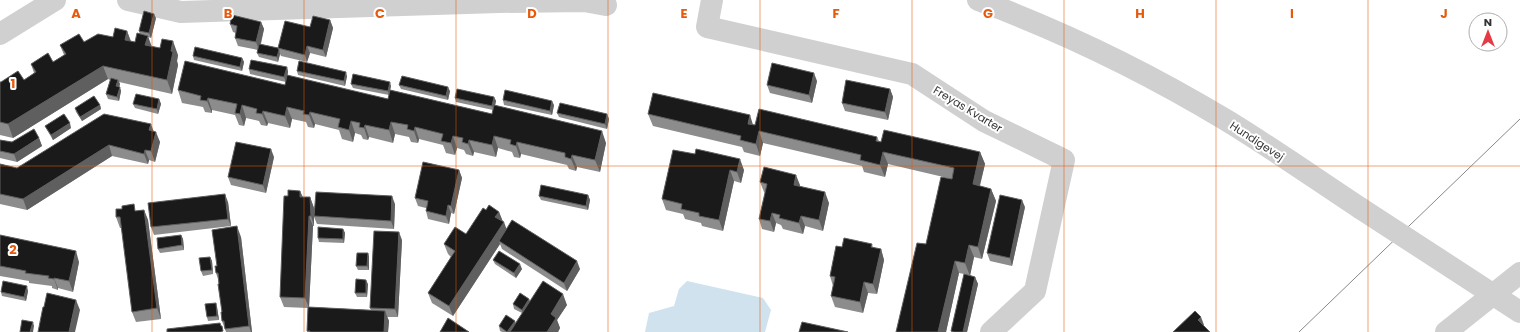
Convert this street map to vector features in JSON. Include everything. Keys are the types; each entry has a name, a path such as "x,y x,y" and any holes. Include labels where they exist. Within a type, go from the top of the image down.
{"street":[{"path":"0,34 55,0"},
{"path":"128,0 181,12 275,4 354,7 430,3 584,1 606,6"},
{"name":"Freyas Kvarter","path":"712,0 707,27 912,74 984,121 1064,160 1035,291 991,332"},
{"name":"Hundigevej","path":"978,0 1071,39 1182,95 1226,120 1520,312"},
{"path":"1446,332 1520,273"}],"water":[{"path":"687,281 763,298 771,310 765,332 645,332 649,313 674,306 679,289"}],"building":[{"path":"144,11 154,14 149,33 139,31"},
{"path":"232,15 261,22 256,42 235,38 237,26 230,24"},
{"path":"313,16 330,20 323,50 307,46 305,55 278,48 285,21 310,27"},
{"path":"115,28 127,31 125,40 135,42 137,33 148,36 145,45 160,48 162,39 173,41 171,51 173,52 167,80 103,66 8,124 0,122 0,82 18,71 24,80 36,72 31,64 48,53 53,62 66,54 60,45 79,34 84,42 98,34 113,37"},
{"path":"259,44 278,48 279,50 277,57 257,53"},
{"path":"195,47 242,58 240,67 193,56"},
{"path":"251,60 287,67 284,77 249,69"},
{"path":"185,61 285,85 287,75 388,99 390,90 492,114 494,105 602,131 595,160 572,155 571,159 565,157 565,153 517,142 516,146 510,144 511,140 494,136 492,145 469,140 468,144 462,142 463,138 453,136 451,143 441,141 443,134 415,127 414,131 407,129 408,125 391,122 389,130 365,125 364,128 359,127 360,123 351,121 349,130 338,127 340,119 310,112 309,115 303,114 304,111 287,107 285,116 263,111 262,114 256,113 257,109 242,105 240,114 235,113 237,104 208,98 207,101 200,100 201,96 178,90"},
{"path":"299,61 346,72 344,81 297,71"},
{"path":"772,63 814,73 809,95 767,85"},
{"path":"353,74 390,82 388,91 351,84"},
{"path":"402,76 448,87 446,96 399,85"},
{"path":"111,78 118,80 116,86 120,87 117,97 106,94"},
{"path":"846,80 890,89 885,112 842,103"},
{"path":"457,89 494,97 492,106 455,98"},
{"path":"505,90 552,101 550,111 503,100"},
{"path":"653,93 750,115 748,124 755,125 759,109 877,137 876,141 881,142 884,130 980,152 973,184 991,189 978,247 969,245 965,263 955,261 938,332 896,332 917,243 926,244 941,177 952,179 954,168 883,152 880,165 860,160 861,155 759,131 756,144 740,140 741,136 648,114"},
{"path":"136,94 159,99 157,109 133,104"},
{"path":"94,96 100,105 80,117 75,108"},
{"path":"560,103 607,114 605,124 557,113"},
{"path":"64,114 70,123 51,135 45,126"},
{"path":"104,114 151,124 149,130 156,132 151,151 145,150 144,154 109,145 23,199 0,194 0,164 17,168"},
{"path":"34,129 39,138 14,154 0,151 0,140 12,142"},
{"path":"236,142 271,149 263,185 228,177"},
{"path":"696,149 740,159 737,172 730,170 719,220 699,216 699,213 681,209 682,204 662,199 673,150 695,154"},
{"path":"423,162 459,170 451,206 448,205 446,216 426,211 428,201 415,198"},
{"path":"764,167 796,175 794,185 825,192 819,220 801,216 799,223 779,218 780,215 772,213 770,221 759,219 767,184 760,182"},
{"path":"541,185 588,195 586,206 539,196"},
{"path":"288,190 300,191 300,197 310,197 311,216 309,216 305,298 280,297 284,196 288,196"},
{"path":"316,192 392,196 391,221 314,216"},
{"path":"225,194 228,219 151,227 148,203"},
{"path":"1000,195 1022,200 1010,258 987,253"},
{"path":"134,204 135,211 144,210 157,308 132,312 120,217 116,217 116,209 122,209 122,206"},
{"path":"489,205 499,212 495,217 504,222 449,306 428,293 455,251 444,244 455,227 466,234 483,208 486,210"},
{"path":"512,220 577,261 564,283 499,241"},
{"path":"237,226 249,326 225,329 224,321 222,321 218,273 216,273 215,266 217,266 212,230"},
{"path":"318,227 343,229 343,239 318,238"},
{"path":"374,231 399,232 395,309 370,308"},
{"path":"0,235 76,251 69,281 48,278 49,276 25,273 26,271 0,266"},
{"path":"181,235 182,245 158,249 157,238"},
{"path":"844,238 872,244 871,247 881,249 873,284 864,282 860,302 831,296 835,277 830,276 836,246 842,247"},
{"path":"499,251 520,264 514,273 493,260"},
{"path":"357,253 368,253 367,266 356,266"},
{"path":"210,257 212,270 201,271 199,258"},
{"path":"964,274 975,277 963,332 954,332 951,331"},
{"path":"356,279 366,280 366,293 355,293"},
{"path":"3,281 27,286 24,297 1,292"},
{"path":"543,281 563,294 551,314 556,318 547,332 510,332"},
{"path":"47,293 76,300 69,332 38,332"},
{"path":"520,293 529,299 522,310 513,304"},
{"path":"216,303 217,316 207,317 205,304"},
{"path":"308,307 385,311 384,332 310,332 307,331"},
{"path":"1195,311 1201,317 1198,320 1210,332 1173,332"},
{"path":"506,315 515,321 507,332 499,326"},
{"path":"448,318 469,332 440,332"},
{"path":"22,320 33,322 30,332 20,332"},
{"path":"802,322 848,332 799,332"},
{"path":"220,323 223,331 221,332 167,332 167,329"}],"tram line":[{"path":"1299,332 1520,119"}]}
